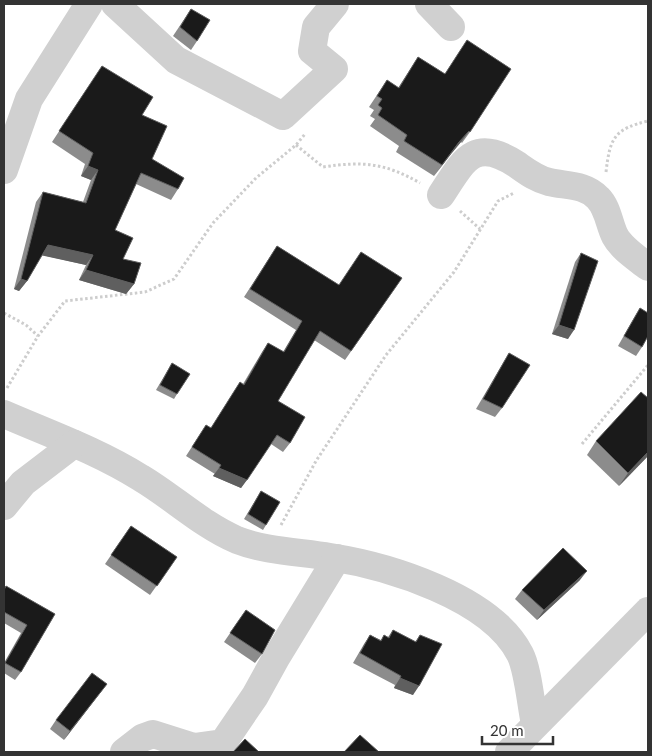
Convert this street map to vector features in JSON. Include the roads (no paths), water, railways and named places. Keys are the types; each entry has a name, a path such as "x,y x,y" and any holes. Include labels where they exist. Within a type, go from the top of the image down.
{"street":[{"path":"4,170 29,99 89,4"},
{"path":"115,4 176,60 283,116 334,70 312,51 316,27 335,4"},
{"path":"429,4 451,27"},
{"path":"441,195 468,158 485,151 496,153 548,182 580,187 592,192 600,199 616,238 648,267"},
{"path":"4,414 109,459 143,479 196,516 237,540 269,548 338,558 415,578 469,604 506,633 520,655 535,724"},
{"path":"4,506 24,483 74,444"},
{"path":"124,752 142,738 153,734 194,747 223,743 255,696 276,658 338,558"},
{"path":"508,752 648,611"}]}
